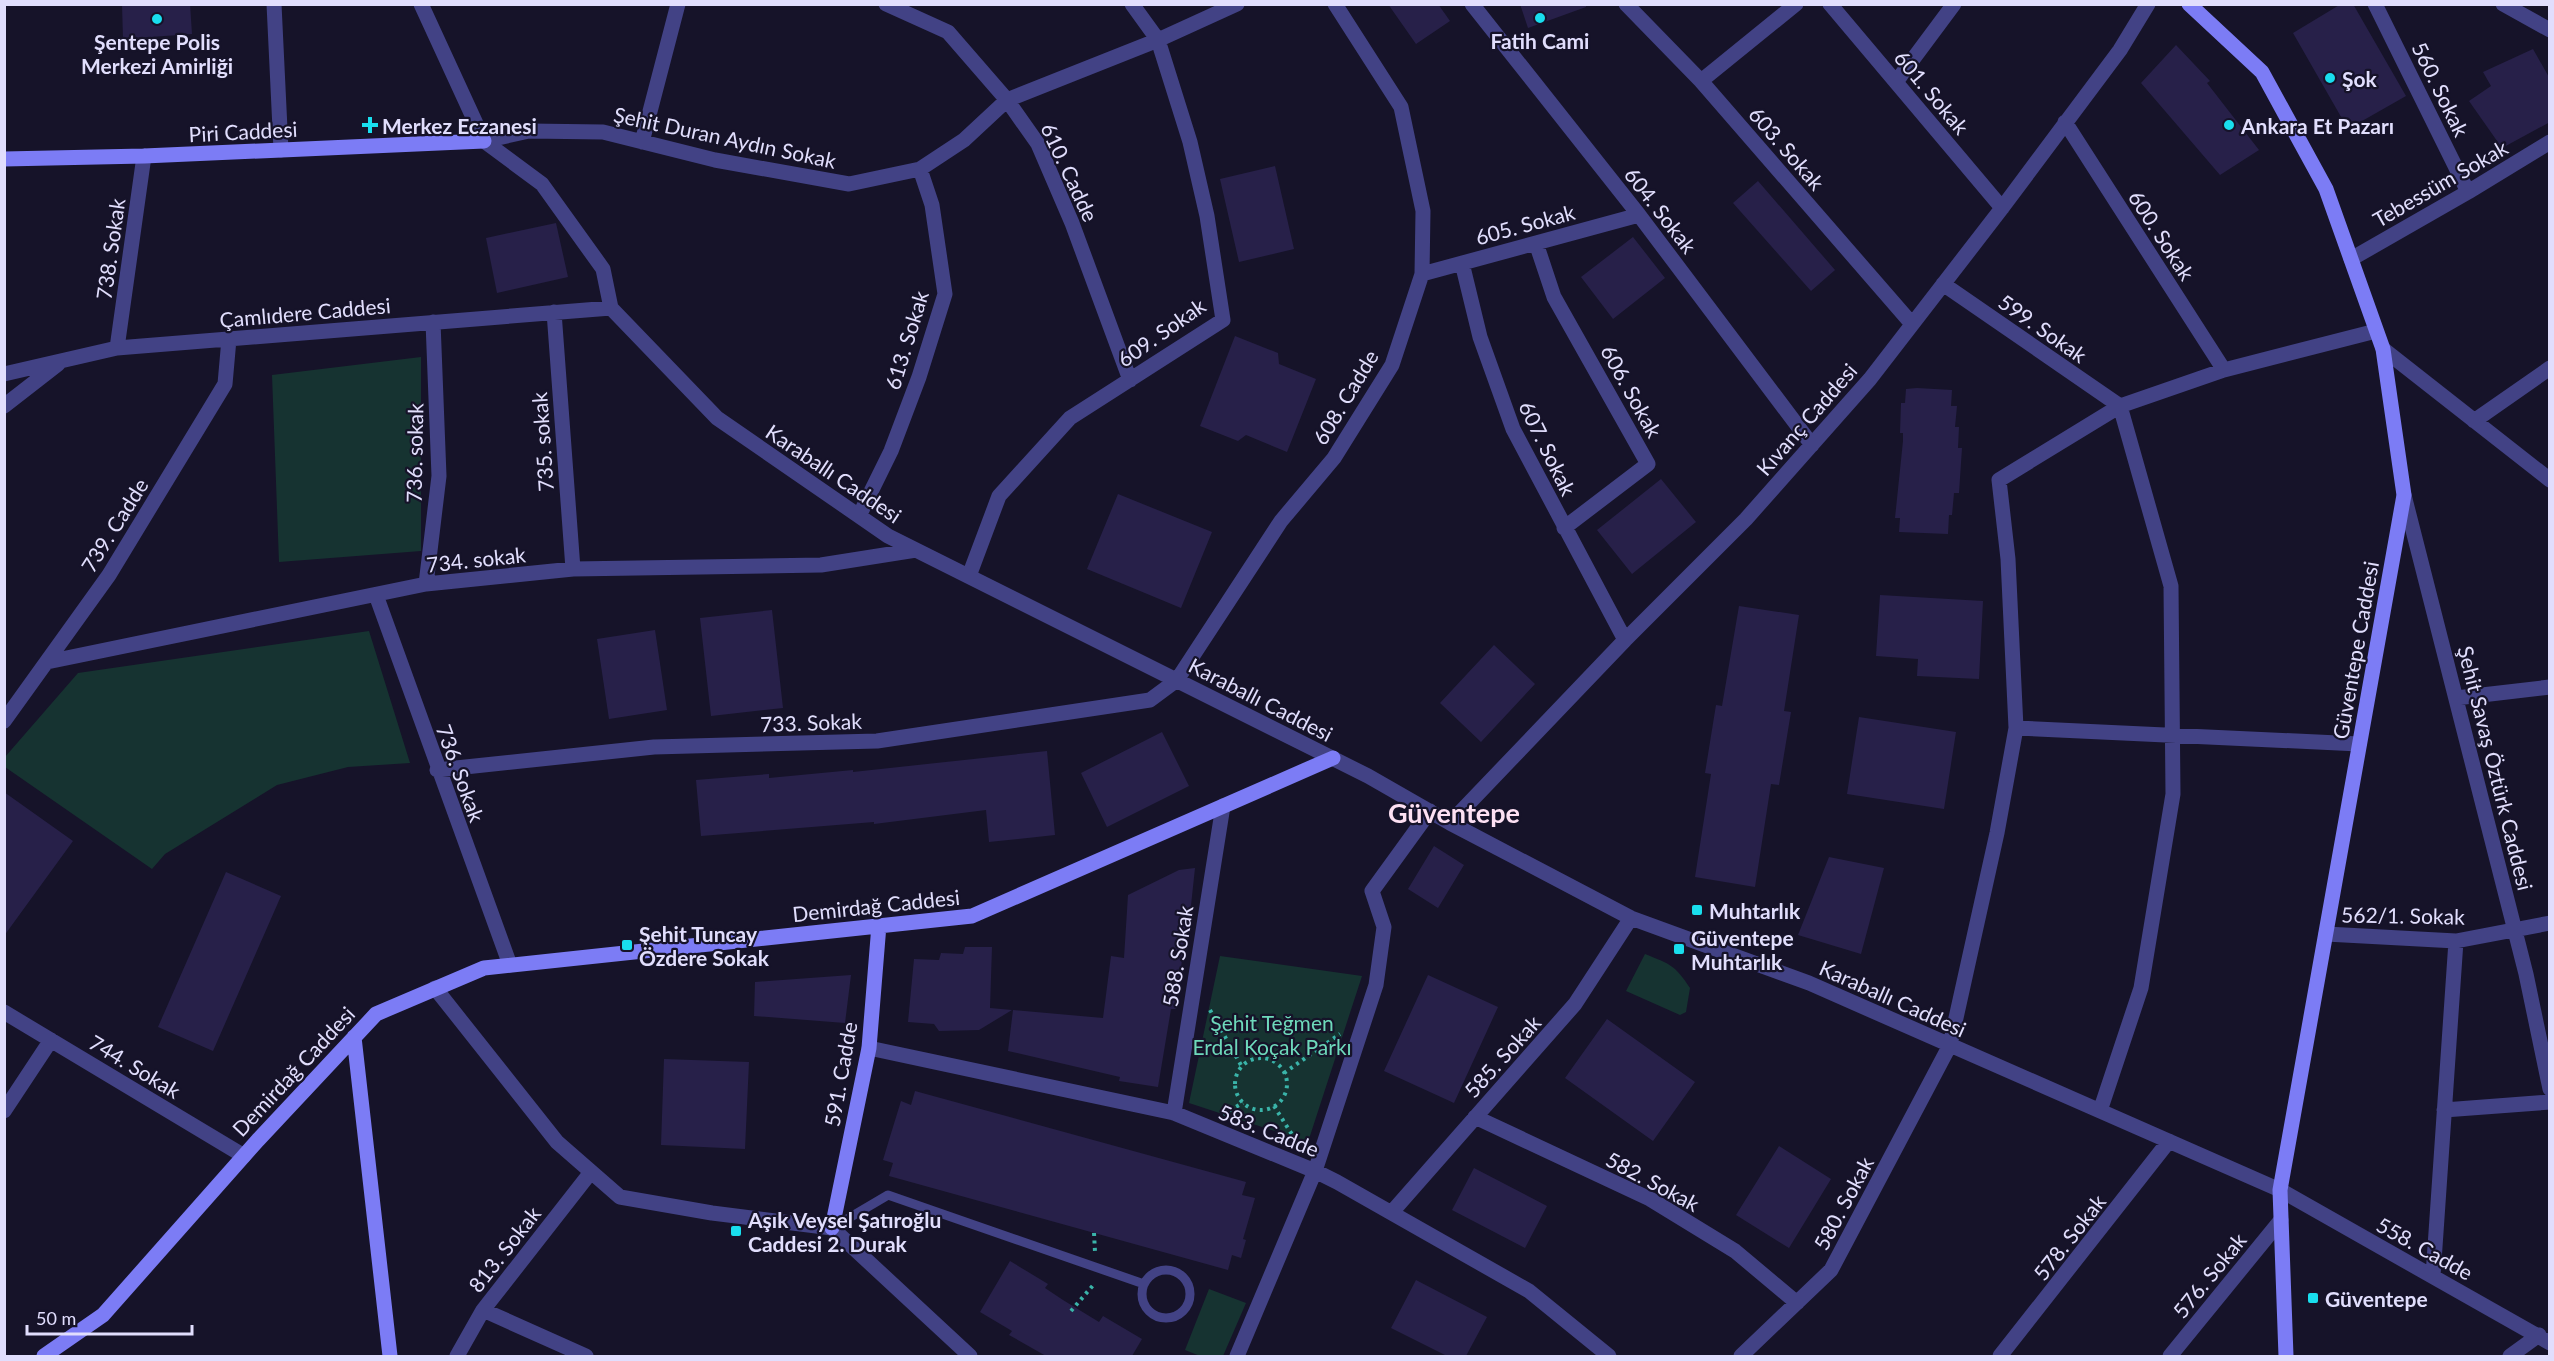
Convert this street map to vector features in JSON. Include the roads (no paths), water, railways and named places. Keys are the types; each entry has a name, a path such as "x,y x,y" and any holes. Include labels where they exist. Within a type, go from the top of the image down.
{"street":[{"path":"274,4 281,150"},
{"path":"421,4 484,141 542,184 603,269 611,308"},
{"path":"642,142 678,4"},
{"name":"610. Cadde","path":"886,4 948,32 1007,100 1038,144 1072,223 1130,380"},
{"name":"609. Sokak","path":"969,576 999,496 1070,418 1223,320 1205,205 1190,142 1158,40 1132,4"},
{"name":"Şehit Duran Aydın Sokak","path":"484,141 530,130 603,132 716,160 849,184 920,169 964,140 1007,100 1158,40 1236,4"},
{"name":"608. Cadde","path":"1177,680 1281,521 1334,458 1392,366 1422,274 1423,212 1401,107 1335,4"},
{"name":"604. Sokak","path":"1472,4 1639,215 1812,445"},
{"name":"603. Sokak","path":"1626,4 1701,81 1912,324"},
{"path":"1701,81 1796,4"},
{"name":"601. Sokak","path":"1830,4 2002,208"},
{"path":"1896,82 1954,4"},
{"name":"Kıvanç Caddesi","path":"1450,822 1624,639 1746,519 1870,379 2120,50 2148,4"},
{"name":"Güventepe Caddesi","path":"2189,4 2262,72 2326,189 2383,350 2404,495 2280,1190 2286,1356"},
{"name":"560. Sokak","path":"2375,4 2468,192"},
{"path":"2504,4 2550,30"},
{"name":"600. Sokak","path":"2065,122 2224,370"},
{"name":"Piri Caddesi","path":"4,159 144,156 484,141"},
{"name":"Tebessüm Sokak","path":"2351,259 2550,142"},
{"name":"738. Sokak","path":"117,348 144,156"},
{"name":"613. Sokak","path":"859,516 891,451 919,377 945,294 932,205 920,169"},
{"name":"605. Sokak","path":"1422,274 1639,215"},
{"name":"606. Sokak","path":"1536,243 1554,297 1648,464 1564,528"},
{"name":"607. Sokak","path":"1462,263 1480,337 1513,429 1624,639"},
{"name":"599. Sokak","path":"1943,284 2120,406"},
{"name":"Çamlıdere Caddesi","path":"4,374 117,348 611,308"},
{"name":"Karaballı Caddesi","path":"611,308 717,418 888,536 1333,758 1631,918 1809,983 2280,1190"},
{"name":"735. sokak","path":"554,312 573,569"},
{"name":"736. sokak","path":"426,584 439,476 433,322"},
{"path":"2100,1111 2141,988 2173,794 2171,585 2120,406 2224,370 2376,331"},
{"name":"739. Cadde","path":"4,721 109,575 225,384 229,339"},
{"path":"2383,350 2550,480"},
{"path":"4,406 62,361"},
{"path":"2474,421 2550,368"},
{"name":"580. Sokak","path":"1741,1356 1831,1270 1950,1045 1997,833 2016,728 2008,559 1999,480 2120,406"},
{"name":"Şehit Savaş Öztürk Caddesi","path":"2404,495 2515,928 2550,1089"},
{"name":"734. sokak","path":"47,662 426,584 573,569 821,565 915,550"},
{"name":"736. Sokak","path":"376,595 437,770 510,965"},
{"name":"733. Sokak","path":"437,770 654,747 878,741 1150,700 1177,680"},
{"path":"2456,698 2550,687"},
{"path":"2016,728 2360,744"},
{"name":"Demirdağ Caddesi","path":"44,1356 103,1315 244,1156 376,1014 484,968 972,916 1333,758"},
{"name":"588. Sokak","path":"1174,1113 1223,806"},
{"path":"1237,1356 1315,1171 1376,985 1384,927 1372,891 1431,811"},
{"name":"585. Sokak","path":"1392,1212 1575,1004 1631,918"},
{"name":"562/1. Sokak","path":"2325,934 2456,941 2550,922"},
{"name":"591. Cadde","path":"832,1228 869,1048 879,926"},
{"path":"2433,1276 2456,941"},
{"path":"435,988 557,1142 620,1197 712,1213 832,1228 970,1356"},
{"name":"744. Sokak","path":"4,1012 244,1156"},
{"path":"354,1037 390,1356"},
{"path":"4,1111 51,1040"},
{"name":"583. Cadde","path":"869,1048 1174,1113 1315,1171 1392,1212 1529,1292 1609,1356"},
{"path":"2444,1110 2550,1102"},
{"name":"582. Sokak","path":"1475,1117 1650,1199 1735,1251 1797,1303"},
{"name":"578. Sokak","path":"2000,1356 2169,1141"},
{"name":"813. Sokak","path":"457,1356 483,1310 591,1172"},
{"name":"558. Cadde","path":"2280,1190 2544,1339"},
{"name":"576. Sokak","path":"2170,1356 2281,1220"},
{"path":"483,1310 586,1356"},
{"path":"2510,1356 2544,1339"}],"lane":[{"path":"832,1228 888,1195 1144,1284"},
{"path":"1162,1270 1178,1273 1188,1285 1189,1301 1186,1308 1173,1317 1158,1316 1146,1307 1142,1292 1144,1284 1155,1273 1162,1270"}],"place":[{"name":"Fatih Cami","path":"1540,18"},
{"name":"Şentepe Polis Merkezi Amirliği","path":"157,19"},
{"name":"Şok","path":"2330,78"},
{"name":"Merkez Eczanesi","path":"370,125"},
{"name":"Ankara Et Pazarı","path":"2229,125"},
{"name":"Muhtarlık","path":"1697,910"},
{"name":"Şehit Tuncay Özdere Sokak","path":"627,945"},
{"name":"Güventepe Muhtarlık","path":"1679,949"},
{"name":"Aşık Veysel Şatıroğlu Caddesi 2. Durak","path":"736,1231"},
{"name":"Güventepe","path":"2313,1298"}],"district":[{"name":"Güventepe","path":"1454,812"}],"park label":[{"name":"Şehit Teğmen Erdal Koçak Parkı","path":"1272,1034"}]}
